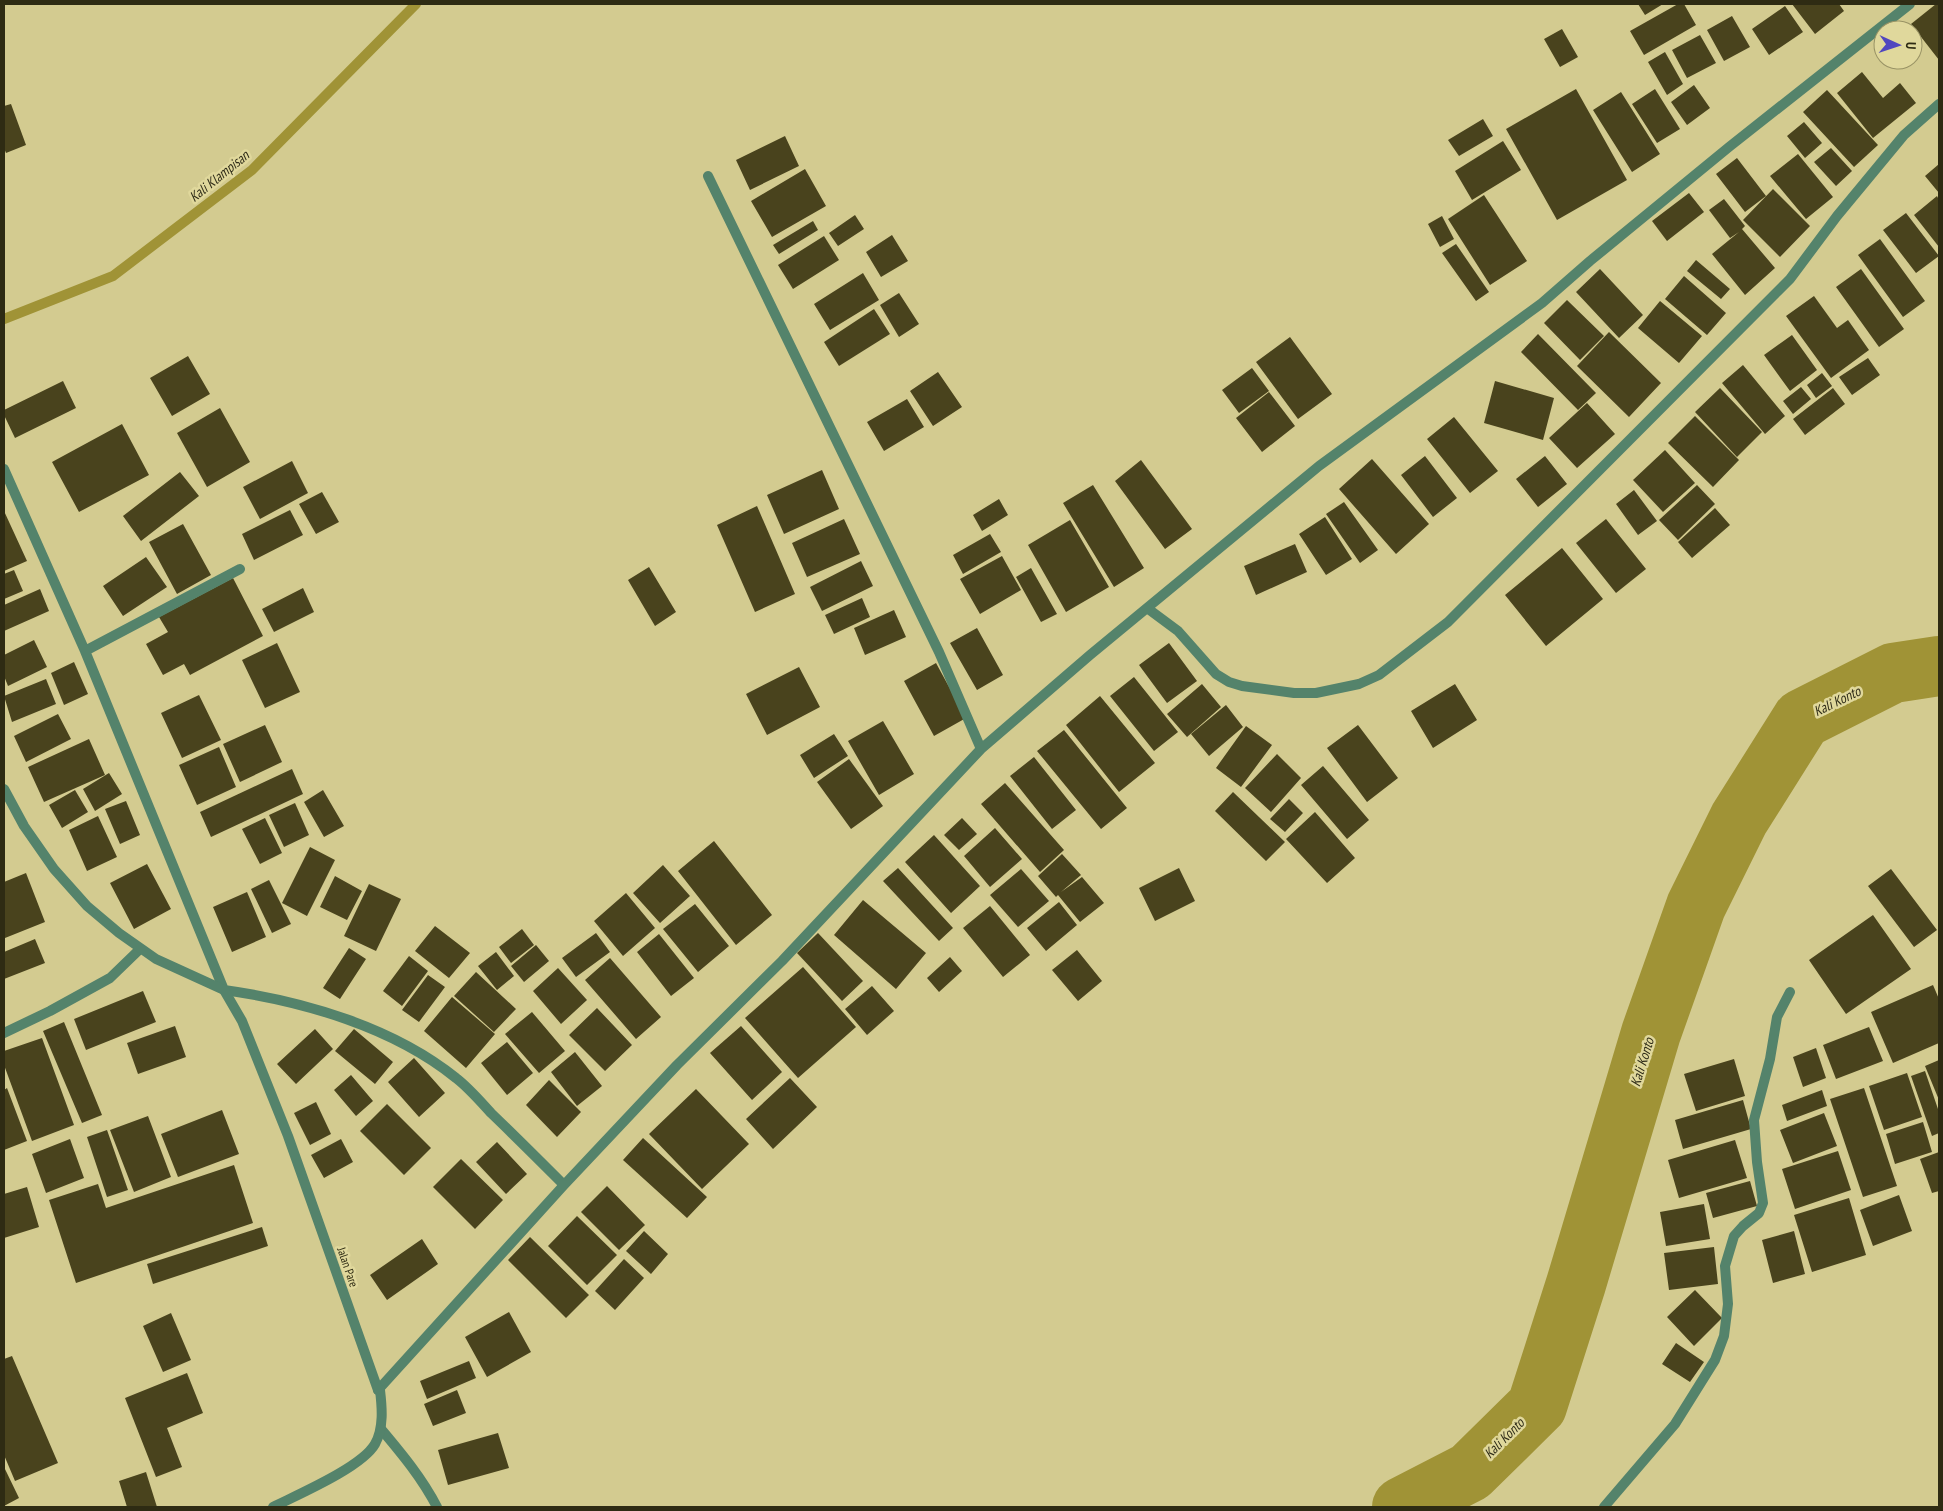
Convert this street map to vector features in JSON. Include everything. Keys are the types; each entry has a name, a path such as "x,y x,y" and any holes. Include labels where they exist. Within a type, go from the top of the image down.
{"street":[{"path":"378,1390 564,1185 677,1065 796,947 981,749 1090,655 1319,466 1542,303 1590,261 1910,4"},
{"path":"1147,608 1178,631 1216,674 1229,682 1242,686 1294,693 1316,693 1359,684 1379,675 1448,622 1790,279 1837,216 1904,135 1939,104"},
{"path":"708,176 939,652 981,749"},
{"name":"Jalan Pare","path":"4,470 85,651 224,990 242,1021 288,1136 378,1390 380,1390 382,1407 381,1429 375,1444 363,1458 274,1507"},
{"path":"85,651 240,568"},
{"path":"4,789 24,826 54,870 87,906 140,949 156,959 224,990 262,995 325,1013 376,1031 421,1054 457,1079 564,1185"},
{"path":"4,1033 50,1011 110,978 140,949"},
{"path":"1604,1507 1675,1424 1715,1360 1724,1336 1728,1304 1725,1266 1734,1236 1759,1213 1763,1203 1757,1162 1754,1120 1770,1059 1777,1017 1790,992"},
{"path":"381,1429 411,1464 437,1507"}],"building":[{"path":"1638,4 1663,4 1645,15"},
{"path":"1678,4 1684,4 1696,25 1644,55 1630,31"},
{"path":"1792,4 1839,4 1844,11 1815,34"},
{"path":"1936,4 1939,4 1939,60 1923,39 1923,20 1916,20"},
{"path":"1785,6 1803,32 1769,55 1752,29"},
{"path":"1732,16 1750,47 1724,61 1707,30"},
{"path":"1562,29 1578,57 1560,67 1544,39"},
{"path":"1700,35 1716,63 1687,78 1672,50"},
{"path":"1665,52 1683,84 1667,95 1648,62"},
{"path":"1862,72 1883,98 1900,83 1916,103 1873,138 1837,93"},
{"path":"1694,85 1710,108 1687,125 1671,102"},
{"path":"1576,89 1627,180 1557,220 1506,129"},
{"path":"1655,89 1680,129 1657,143 1632,104"},
{"path":"1827,90 1878,145 1854,167 1803,112"},
{"path":"1621,92 1660,154 1632,172 1593,110"},
{"path":"11,104 26,145 6,153 4,148 4,106"},
{"path":"1483,119 1493,136 1459,156 1448,140"},
{"path":"1804,122 1822,143 1805,158 1787,136"},
{"path":"785,136 799,166 750,190 736,160"},
{"path":"1503,141 1521,170 1472,200 1455,171"},
{"path":"1831,148 1852,171 1836,186 1814,162"},
{"path":"1798,154 1833,197 1806,219 1770,176"},
{"path":"1737,158 1766,196 1745,212 1716,174"},
{"path":"1939,164 1939,193 1925,176"},
{"path":"805,169 826,206 772,237 751,201"},
{"path":"1773,189 1810,226 1780,257 1743,220"},
{"path":"1689,193 1704,212 1667,241 1652,221"},
{"path":"1484,195 1527,261 1490,285 1448,219"},
{"path":"1937,196 1939,200 1939,247 1914,215"},
{"path":"1724,199 1745,226 1742,229 1775,268 1745,295 1712,254 1739,232 1730,238 1709,210"},
{"path":"1906,213 1939,256 1916,273 1883,230"},
{"path":"855,215 864,229 838,246 829,233"},
{"path":"1442,216 1454,239 1440,247 1428,224"},
{"path":"813,221 818,230 779,254 773,245"},
{"path":"892,235 908,261 881,277 866,252"},
{"path":"824,236 839,260 793,289 778,265"},
{"path":"1880,239 1925,301 1903,317 1858,255"},
{"path":"1456,244 1489,292 1476,301 1442,253"},
{"path":"1696,260 1730,289 1721,299 1687,271"},
{"path":"1600,269 1643,315 1619,338 1576,292"},
{"path":"1861,269 1904,329 1879,347 1836,287"},
{"path":"863,273 879,300 830,330 814,304"},
{"path":"1684,276 1726,313 1707,335 1665,299"},
{"path":"899,293 919,324 899,337 880,305"},
{"path":"1814,296 1837,328 1848,320 1869,350 1831,378 1786,316"},
{"path":"1567,300 1604,336 1580,360 1544,323"},
{"path":"1660,301 1702,336 1679,363 1638,328"},
{"path":"874,309 890,334 839,366 824,342"},
{"path":"1609,332 1661,383 1629,417 1577,366"},
{"path":"1538,334 1596,393 1578,410 1521,352"},
{"path":"1792,335 1817,370 1790,391 1764,355"},
{"path":"1290,337 1332,394 1298,419 1256,362"},
{"path":"188,356 210,394 172,416 150,378"},
{"path":"1868,358 1880,375 1852,395 1839,377"},
{"path":"1743,365 1785,416 1765,434 1722,383"},
{"path":"1252,368 1269,391 1239,413 1222,390"},
{"path":"938,372 962,407 933,426 910,391"},
{"path":"1822,373 1832,386 1816,398 1807,385"},
{"path":"63,381 76,408 15,438 4,415 4,410"},
{"path":"1495,381 1554,398 1543,440 1484,423"},
{"path":"1801,387 1811,399 1793,414 1783,401"},
{"path":"1720,388 1762,432 1737,457 1695,412"},
{"path":"1833,388 1845,404 1805,435 1793,419"},
{"path":"1269,392 1295,426 1262,452 1236,418"},
{"path":"907,399 924,427 884,451 867,422"},
{"path":"1587,403 1615,434 1577,468 1549,438"},
{"path":"220,408 250,462 207,487 177,433"},
{"path":"1695,416 1739,460 1713,487 1668,443"},
{"path":"1454,417 1498,471 1470,493 1427,439"},
{"path":"122,424 149,475 79,512 52,462"},
{"path":"1665,450 1695,483 1663,512 1633,480"},
{"path":"1425,456 1457,498 1433,517 1401,475"},
{"path":"1545,456 1567,484 1538,507 1516,479"},
{"path":"1372,459 1429,524 1396,554 1339,489"},
{"path":"1141,460 1192,529 1165,549 1115,481"},
{"path":"292,461 308,493 260,519 243,487"},
{"path":"822,470 839,509 784,534 767,495"},
{"path":"180,472 199,496 141,541 123,516"},
{"path":"1093,485 1144,568 1114,587 1063,503"},
{"path":"1697,485 1715,504 1678,540 1659,520"},
{"path":"1634,490 1657,521 1638,535 1616,504"},
{"path":"322,492 339,522 316,534 299,504"},
{"path":"999,499 1008,515 982,531 973,515"},
{"path":"1344,502 1378,550 1360,563 1326,514"},
{"path":"757,506 795,594 755,612 717,525"},
{"path":"1715,508 1730,525 1692,558 1678,542"},
{"path":"290,510 303,535 254,560 242,534"},
{"path":"4,511 27,561 4,571"},
{"path":"1325,517 1352,559 1326,575 1299,534"},
{"path":"844,519 860,554 807,577 792,543"},
{"path":"1606,519 1646,569 1616,593 1576,543"},
{"path":"1070,520 1109,587 1066,612 1028,545"},
{"path":"183,524 211,575 177,594 149,542"},
{"path":"990,534 1001,552 963,574 953,555"},
{"path":"1295,544 1307,572 1256,595 1244,566"},
{"path":"1562,548 1603,599 1546,646 1505,595"},
{"path":"1002,556 1021,590 980,614 960,579"},
{"path":"146,557 167,587 123,616 103,586"},
{"path":"861,561 873,586 822,611 810,587"},
{"path":"649,567 676,612 655,626 628,580"},
{"path":"1031,568 1057,614 1041,622 1016,577"},
{"path":"14,570 23,591 4,599 4,574"},
{"path":"233,578 263,636 190,675 184,664 163,675 146,644 168,632 159,617"},
{"path":"303,588 314,612 274,632 262,609"},
{"path":"40,589 49,611 4,631 4,605"},
{"path":"862,598 870,617 834,634 825,615"},
{"path":"894,610 906,637 865,655 854,628"},
{"path":"977,628 1003,675 977,690 950,643"},
{"path":"34,640 47,667 8,686 4,676 4,655"},
{"path":"277,643 300,692 265,708 242,660"},
{"path":"1169,643 1197,681 1167,703 1139,665"},
{"path":"74,662 88,694 64,705 51,673"},
{"path":"936,663 966,718 934,736 904,681"},
{"path":"799,667 820,707 767,735 746,694"},
{"path":"1134,677 1178,732 1154,751 1110,696"},
{"path":"46,679 56,704 12,722 4,696"},
{"path":"1202,684 1221,707 1187,737 1167,714"},
{"path":"1455,684 1477,720 1433,748 1411,711"},
{"path":"199,695 221,740 182,758 161,713"},
{"path":"1100,696 1155,763 1119,792 1066,725"},
{"path":"1226,705 1243,727 1209,756 1191,734"},
{"path":"58,714 71,739 26,762 14,736"},
{"path":"883,721 914,774 879,795 848,741"},
{"path":"265,725 282,762 240,782 223,744"},
{"path":"1358,725 1398,778 1367,802 1327,748"},
{"path":"1246,726 1272,745 1241,787 1216,768"},
{"path":"1064,730 1127,808 1101,829 1037,751"},
{"path":"834,734 848,756 814,778 800,755"},
{"path":"89,739 105,775 44,802 28,767"},
{"path":"219,747 236,787 197,805 179,765"},
{"path":"1277,754 1301,778 1271,812 1245,788"},
{"path":"1034,757 1076,810 1052,829 1010,776"},
{"path":"849,759 883,806 851,829 817,782"},
{"path":"1323,766 1369,820 1347,839 1301,785"},
{"path":"292,769 303,794 211,837 200,812"},
{"path":"109,773 122,794 95,811 83,789"},
{"path":"1005,783 1064,850 1040,872 981,804"},
{"path":"75,790 88,812 62,828 49,805"},
{"path":"323,790 344,826 324,837 304,802"},
{"path":"1233,792 1285,842 1266,861 1215,811"},
{"path":"1289,799 1303,813 1285,832 1270,819"},
{"path":"126,801 140,835 120,844 105,809"},
{"path":"295,803 309,835 284,847 269,815"},
{"path":"1315,812 1355,858 1327,883 1286,839"},
{"path":"98,816 117,857 87,871 69,830"},
{"path":"265,818 282,853 260,864 242,829"},
{"path":"962,818 977,834 959,850 944,835"},
{"path":"995,828 1022,859 990,887 964,856"},
{"path":"934,835 980,886 951,913 905,862"},
{"path":"714,841 772,915 736,945 678,871"},
{"path":"310,847 335,860 307,916 282,903"},
{"path":"1062,854 1081,875 1061,892 1082,877 1104,903 1080,922 1058,895 1056,897 1038,876"},
{"path":"147,864 171,909 134,929 110,883"},
{"path":"663,865 690,896 660,923 633,893"},
{"path":"898,868 953,928 939,941 883,881"},
{"path":"1179,868 1195,901 1155,921 1139,888"},
{"path":"1021,869 1049,901 1018,927 990,895"},
{"path":"1891,869 1937,930 1914,947 1868,886"},
{"path":"26,873 45,922 5,938 4,882"},
{"path":"335,876 362,891 347,920 320,907"},
{"path":"269,880 291,924 272,933 251,889"},
{"path":"369,884 401,899 376,951 344,936"},
{"path":"247,892 266,937 232,952 213,907"},
{"path":"626,893 655,928 623,956 594,921"},
{"path":"863,900 926,953 896,989 834,935"},
{"path":"1059,902 1077,925 1046,951 1027,928"},
{"path":"695,904 729,946 698,972 663,929"},
{"path":"990,906 1030,955 1003,977 963,928"},
{"path":"1873,915 1911,969 1846,1014 1809,960"},
{"path":"435,926 470,953 449,978 415,951"},
{"path":"522,929 534,945 511,963 499,947"},
{"path":"596,933 610,952 576,977 562,958"},
{"path":"818,933 863,981 842,1001 797,953"},
{"path":"659,934 694,978 671,996 637,952"},
{"path":"35,939 45,963 4,979 4,952"},
{"path":"536,945 549,961 524,982 511,966"},
{"path":"349,948 366,959 340,999 323,988"},
{"path":"1077,950 1102,981 1078,1001 1052,970"},
{"path":"496,952 514,976 497,990 478,966"},
{"path":"409,956 428,971 402,1006 383,991"},
{"path":"950,957 962,971 939,992 927,978"},
{"path":"610,958 661,1017 636,1039 585,980"},
{"path":"803,967 856,1027 798,1078 745,1018"},
{"path":"558,968 587,1000 561,1024 533,991"},
{"path":"476,972 516,1009 494,1032 454,996"},
{"path":"428,975 445,987 419,1022 402,1010"},
{"path":"1933,985 1939,999 1939,1043 1893,1063 1871,1012"},
{"path":"872,986 894,1011 867,1035 845,1009"},
{"path":"143,991 156,1022 86,1050 74,1019"},
{"path":"452,997 495,1034 466,1068 424,1031"},
{"path":"597,1008 632,1045 605,1071 569,1035"},
{"path":"532,1012 565,1051 539,1073 505,1034"},
{"path":"64,1022 102,1115 82,1123 43,1031"},
{"path":"175,1026 186,1057 138,1074 127,1043"},
{"path":"741,1026 782,1072 752,1100 710,1053"},
{"path":"1869,1027 1883,1061 1836,1079 1823,1045"},
{"path":"315,1029 333,1049 296,1084 277,1064"},
{"path":"354,1029 393,1062 375,1084 335,1051"},
{"path":"42,1038 74,1125 32,1141 4,1065 4,1051"},
{"path":"507,1042 533,1073 507,1095 481,1063"},
{"path":"1816,1048 1826,1078 1803,1087 1793,1057"},
{"path":"575,1052 602,1086 577,1106 551,1072"},
{"path":"414,1058 445,1093 419,1117 388,1082"},
{"path":"1734,1059 1745,1096 1696,1111 1684,1074"},
{"path":"1939,1060 1939,1100 1925,1066"},
{"path":"1925,1071 1939,1112 1939,1133 1932,1136 1911,1076"},
{"path":"1907,1073 1922,1117 1884,1130 1869,1086"},
{"path":"351,1075 373,1101 356,1116 334,1090"},
{"path":"790,1078 817,1107 773,1149 746,1119"},
{"path":"549,1080 581,1112 557,1137 526,1105"},
{"path":"7,1088 27,1141 4,1150 4,1090"},
{"path":"1864,1088 1897,1186 1863,1197 1830,1099"},
{"path":"696,1089 749,1144 702,1189 649,1134"},
{"path":"1822,1090 1827,1106 1787,1121 1782,1105"},
{"path":"1743,1100 1751,1129 1683,1149 1675,1120"},
{"path":"316,1102 331,1134 310,1145 294,1113"},
{"path":"387,1104 431,1148 404,1175 360,1131"},
{"path":"222,1110 239,1154 178,1177 161,1134"},
{"path":"1824,1113 1837,1146 1793,1163 1780,1130"},
{"path":"148,1116 171,1177 134,1192 110,1130"},
{"path":"1923,1122 1932,1152 1895,1164 1886,1134"},
{"path":"107,1130 128,1190 107,1197 87,1137"},
{"path":"643,1138 707,1197 687,1218 623,1160"},
{"path":"70,1139 84,1178 46,1193 32,1154"},
{"path":"341,1139 353,1162 324,1178 311,1155"},
{"path":"1735,1140 1747,1178 1679,1198 1668,1160"},
{"path":"497,1142 527,1174 506,1194 476,1162"},
{"path":"1838,1151 1851,1190 1795,1209 1782,1169"},
{"path":"1939,1152 1939,1191 1932,1193 1920,1159"},
{"path":"461,1159 503,1200 475,1229 433,1187"},
{"path":"234,1165 253,1223 76,1283 49,1200 98,1184 106,1208"},
{"path":"1750,1181 1757,1206 1713,1218 1706,1193"},
{"path":"607,1186 645,1225 619,1250 581,1212"},
{"path":"27,1187 39,1227 4,1238 4,1194"},
{"path":"1899,1195 1912,1231 1873,1246 1860,1210"},
{"path":"1849,1198 1866,1255 1812,1272 1794,1215"},
{"path":"1704,1204 1710,1239 1666,1246 1660,1212"},
{"path":"577,1216 617,1255 587,1285 548,1246"},
{"path":"262,1227 268,1246 153,1284 147,1264"},
{"path":"644,1231 668,1254 651,1274 626,1251"},
{"path":"1794,1231 1805,1274 1773,1283 1762,1240"},
{"path":"530,1237 589,1295 566,1318 508,1260"},
{"path":"422,1239 438,1264 387,1300 370,1275"},
{"path":"1714,1247 1718,1284 1669,1290 1664,1253"},
{"path":"624,1259 644,1278 615,1310 595,1291"},
{"path":"1695,1290 1722,1318 1694,1346 1667,1317"},
{"path":"509,1312 531,1352 487,1377 465,1337"},
{"path":"171,1313 191,1360 163,1372 143,1326"},
{"path":"1676,1343 1704,1362 1690,1382 1662,1364"},
{"path":"12,1356 58,1463 15,1481 4,1455 4,1359"},
{"path":"469,1361 476,1378 427,1399 420,1381"},
{"path":"187,1373 203,1413 167,1428 182,1467 156,1477 125,1398"},
{"path":"457,1390 466,1413 433,1426 424,1404"},
{"path":"498,1433 509,1468 448,1485 438,1450"},
{"path":"4,1467 19,1498 4,1506"},
{"path":"146,1472 157,1507 127,1507 119,1481"}],"waterway":[{"name":"Kali Klampisan","path":"4,319 113,276 252,170 416,4"},
{"name":"Kali Konto","path":"1402,1507 1470,1472 1537,1406 1576,1284 1651,1033 1696,906 1739,819 1802,719 1893,673 1939,666"}]}
